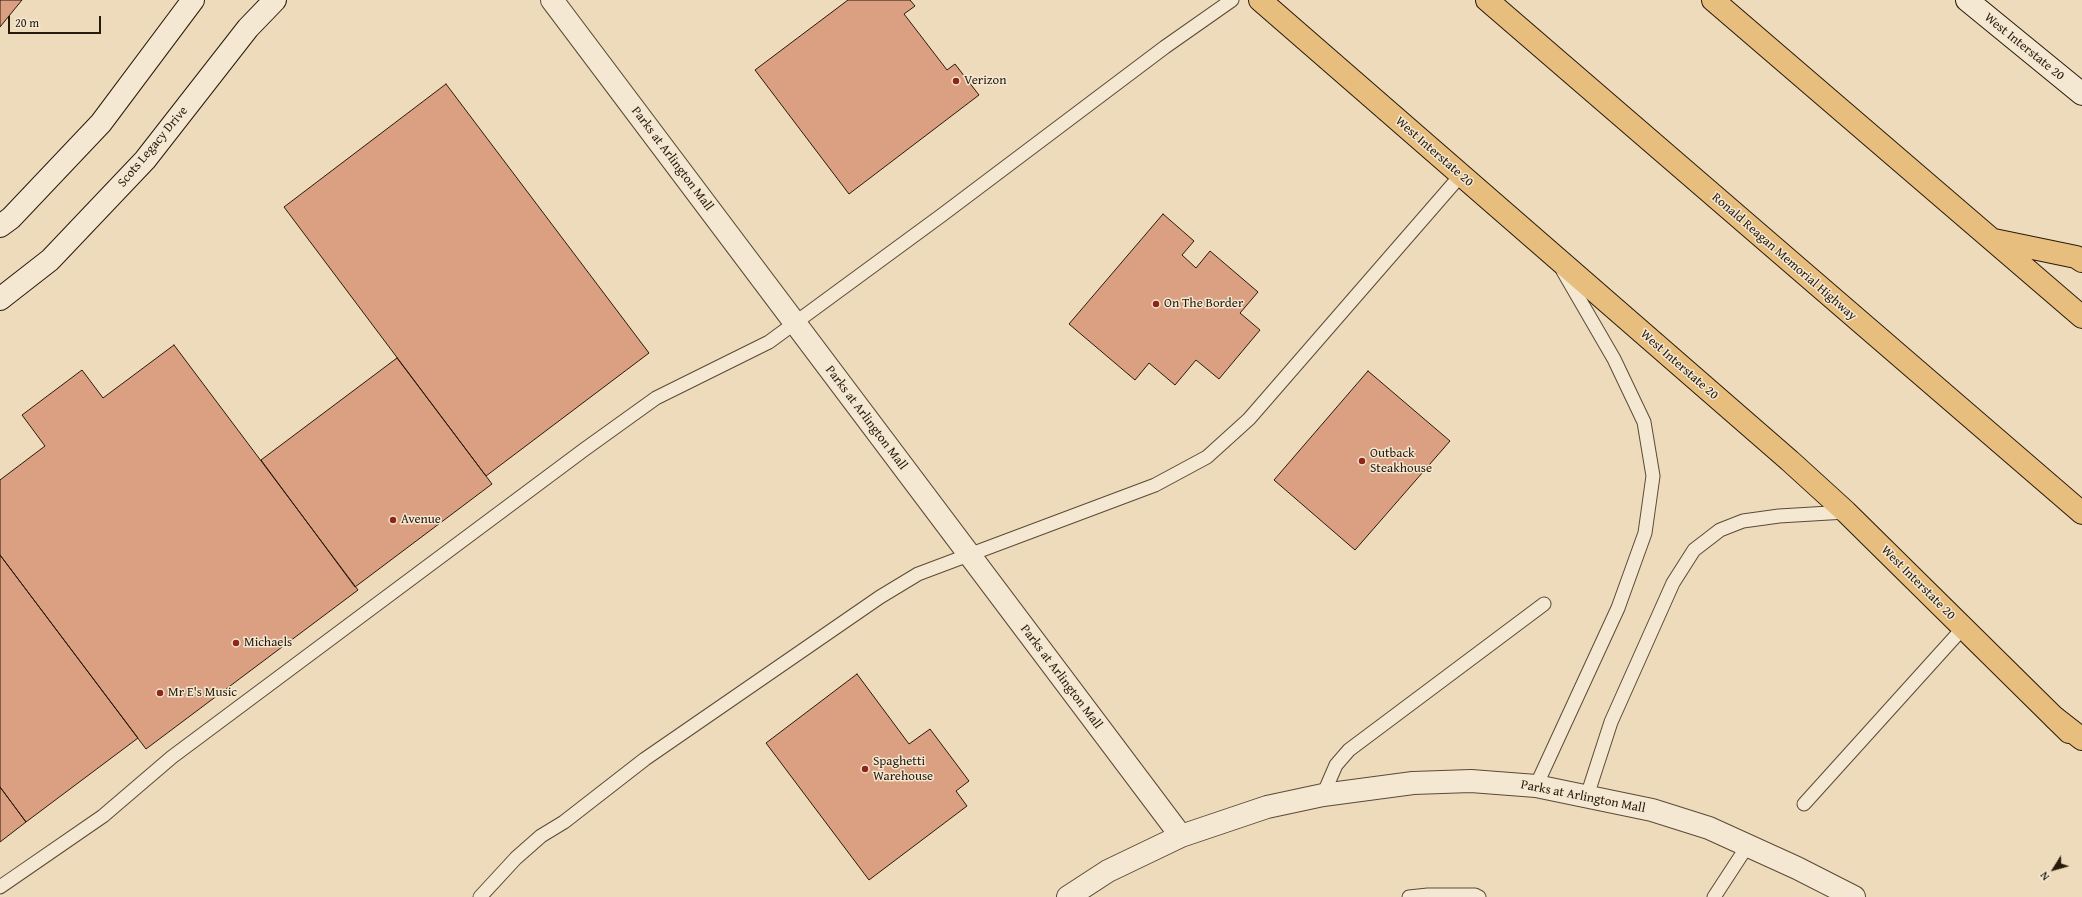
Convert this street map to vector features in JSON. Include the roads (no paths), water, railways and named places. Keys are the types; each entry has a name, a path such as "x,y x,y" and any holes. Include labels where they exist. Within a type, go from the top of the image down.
{"main road":[{"name":"West Interstate 20","path":"1260,0 1790,461 1846,512 2082,746"},
{"name":"Ronald Reagan Memorial Highway","path":"1487,0 2082,513"},
{"path":"1713,0 2082,317"},
{"path":"1992,240 2076,256 2082,261"},
{"path":"2055,718 2082,739"}],"street":[{"path":"0,226 11,218 101,123 192,0"},
{"name":"Scots Legacy Drive","path":"0,299 50,260 145,160 248,28 275,0"},
{"name":"Parks at Arlington Mall","path":"552,0 968,555 1181,836"},
{"name":"West Interstate 20","path":"1967,0 2082,94"},
{"name":"Parks at Arlington Mall","path":"1068,897 1108,871 1181,836 1267,807 1323,795 1414,783 1471,781 1536,786 1652,810 1695,823 1748,845 1854,897"}],"lane":[{"path":"0,887 103,816 172,757 585,449 656,398 769,342 942,215 1165,47 1232,0"},
{"path":"480,897 516,858 541,836 564,822 645,759 880,597 918,574 1155,485 1207,457 1249,419 1460,175"},
{"path":"1536,786 1618,608 1645,533 1654,476 1644,422 1614,359 1555,257"},
{"path":"1587,796 1611,722 1674,583 1694,550 1720,530 1742,521 1779,516 1846,512"},
{"path":"1323,795 1336,765 1349,750 1544,604"},
{"path":"1804,804 1963,628"},
{"path":"1714,897 1748,845"},
{"path":"1410,897 1428,895 1475,895 1479,897"}],"place":[{"name":"Verizon","path":"956,81"},
{"name":"On The Border","path":"1156,304"},
{"name":"Outback Steakhouse","path":"1362,461"},
{"name":"Avenue","path":"393,520"},
{"name":"Michaels","path":"236,643"},
{"name":"Mr E's Music","path":"160,693"},
{"name":"Spaghetti Warehouse","path":"865,769"}]}
